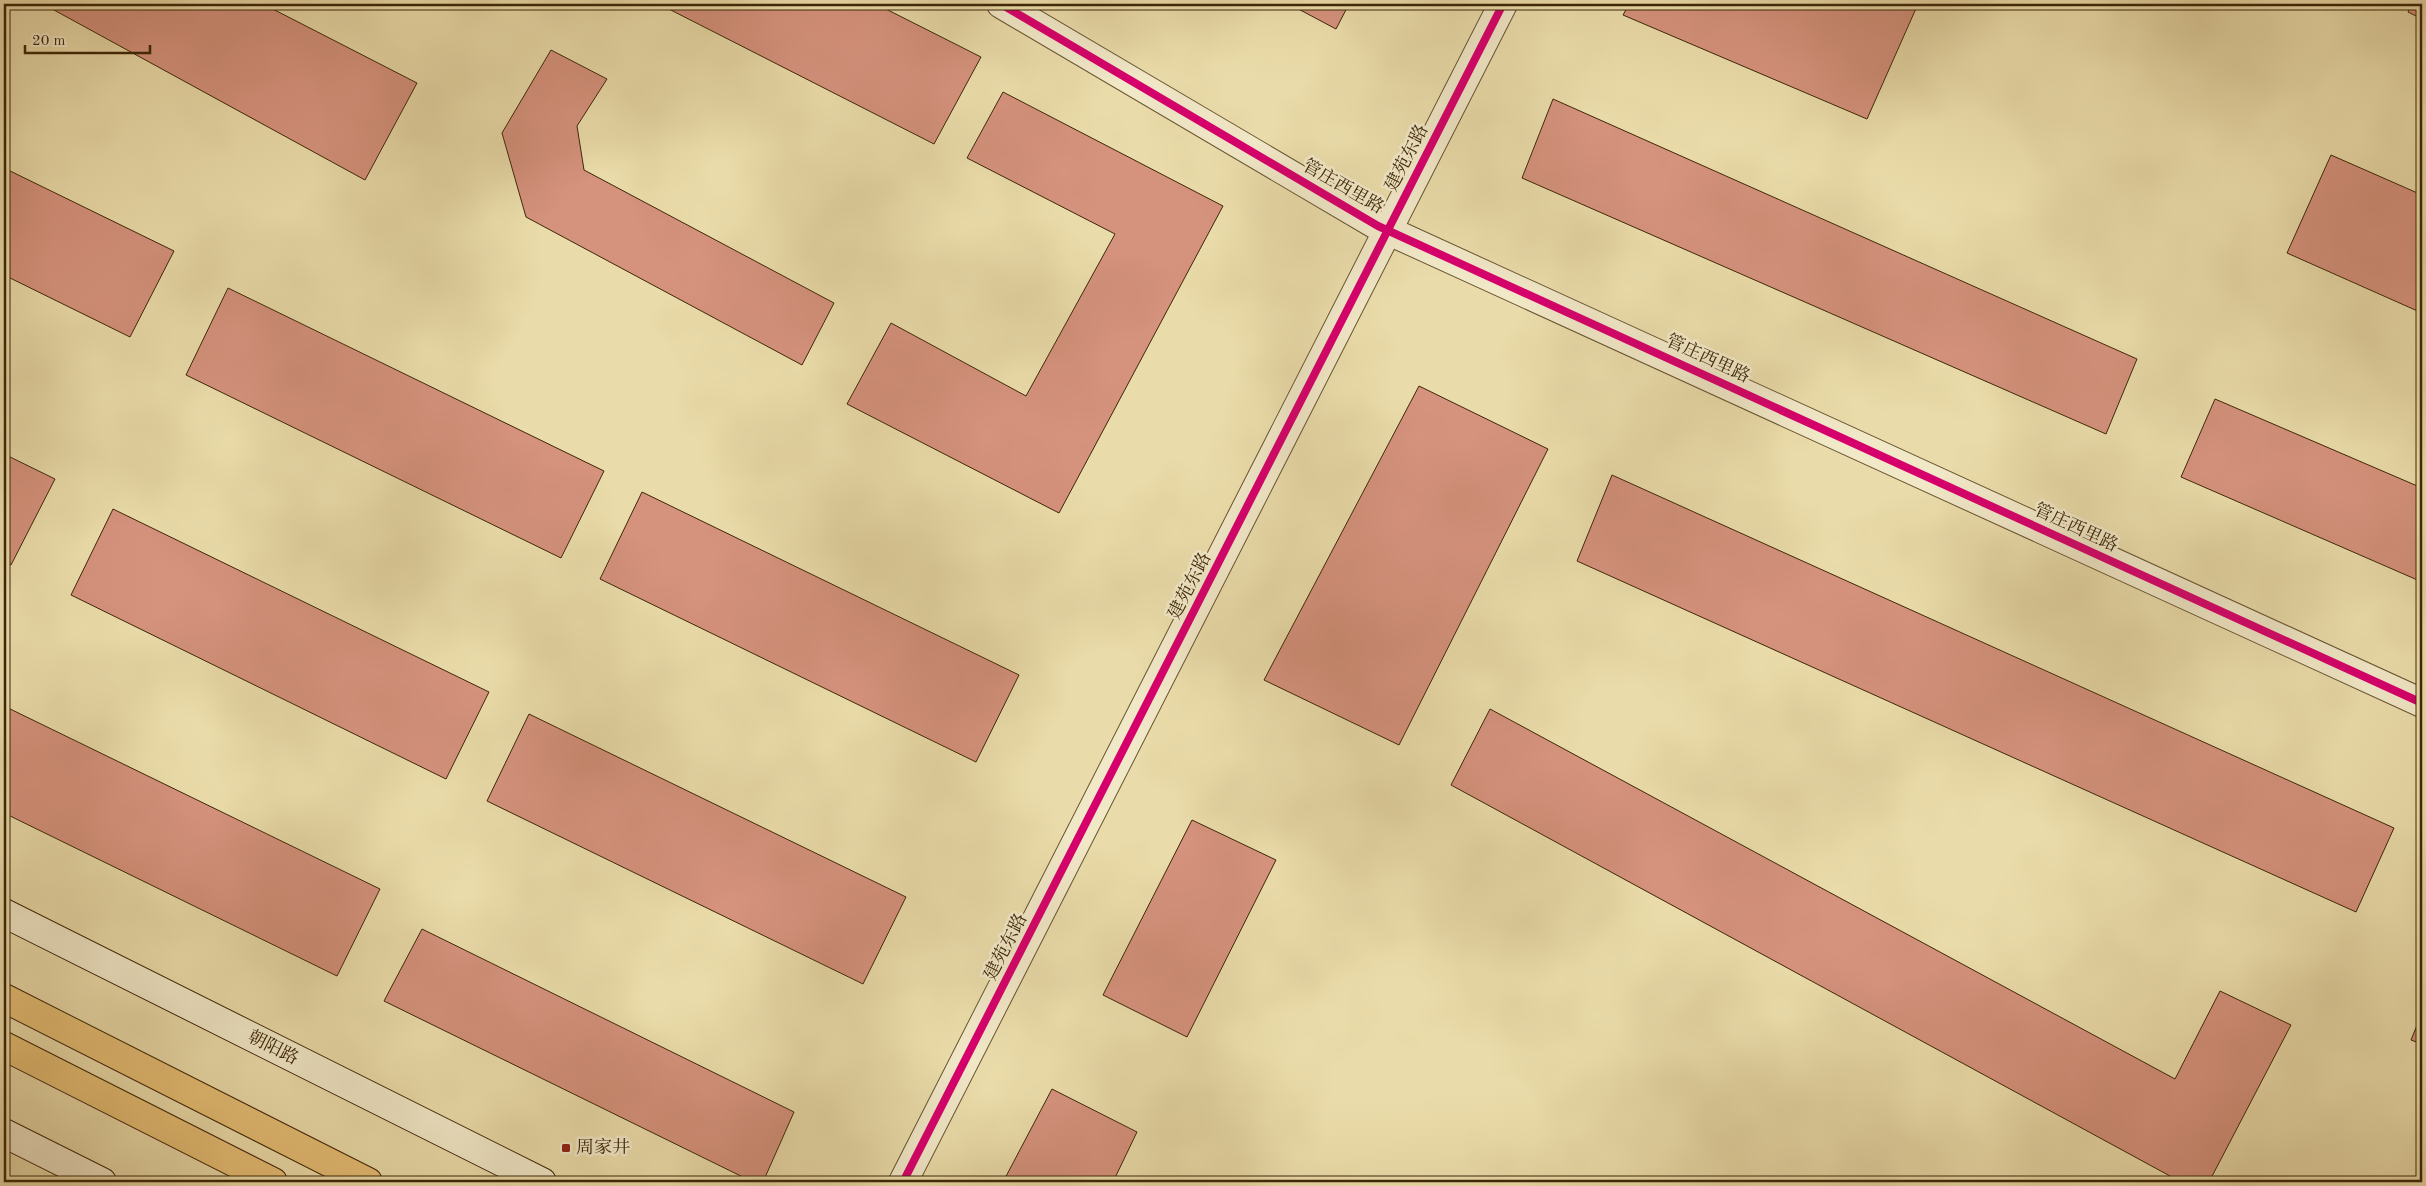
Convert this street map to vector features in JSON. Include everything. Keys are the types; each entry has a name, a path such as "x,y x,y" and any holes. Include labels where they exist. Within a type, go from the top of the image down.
{"highway":[{"path":"4,998 368,1182"},
{"path":"4,1046 273,1182"}],"street":[{"name":"管庄西里路","path":"1001,4 1378,226 2422,704"},
{"name":"建苑东路","path":"903,1182 1503,4"},
{"name":"朝阳路","path":"4,913 542,1182"},
{"path":"4,1133 102,1182"}],"building":[{"path":"43,4 263,4 417,83 365,180"},
{"path":"659,4 876,4 981,57 934,144"},
{"path":"1289,4 1349,4 1336,29"},
{"path":"1629,4 1918,4 1867,119 1623,15"},
{"path":"2411,4 2422,4 2422,19 2408,12"},
{"path":"551,50 607,79 577,126 584,170 834,303 802,365 526,217 502,133"},
{"path":"1003,92 1223,206 1059,513 847,404 891,323 1026,396 1115,234 967,158"},
{"path":"1553,99 2137,359 2106,434 1522,178"},
{"path":"2331,155 2422,195 2422,313 2287,253"},
{"path":"4,168 174,251 130,337 4,275"},
{"path":"228,288 604,471 561,558 186,375"},
{"path":"1419,386 1548,449 1399,745 1264,680"},
{"path":"2215,399 2422,488 2422,582 2181,477"},
{"path":"4,454 55,479 11,565 4,561"},
{"path":"1612,475 2394,828 2356,912 1577,561"},
{"path":"642,492 1019,675 976,762 600,579"},
{"path":"113,509 489,692 446,779 71,595"},
{"path":"4,706 380,889 337,976 4,813"},
{"path":"1490,709 2175,1079 2220,991 2291,1025 2209,1182 2181,1182 1451,785"},
{"path":"529,714 906,897 863,984 487,801"},
{"path":"1192,820 1276,860 1187,1037 1103,995"},
{"path":"422,929 794,1112 763,1182 753,1182 384,1001"},
{"path":"2422,1013 2422,1044 2411,1040"},
{"path":"1052,1089 1137,1132 1113,1182 1003,1182"}],"cycle path":[{"path":"1001,4 1378,226 2422,703"},
{"path":"903,1182 1503,4"}],"place":[{"name":"周家井","path":"566,1148"}]}
